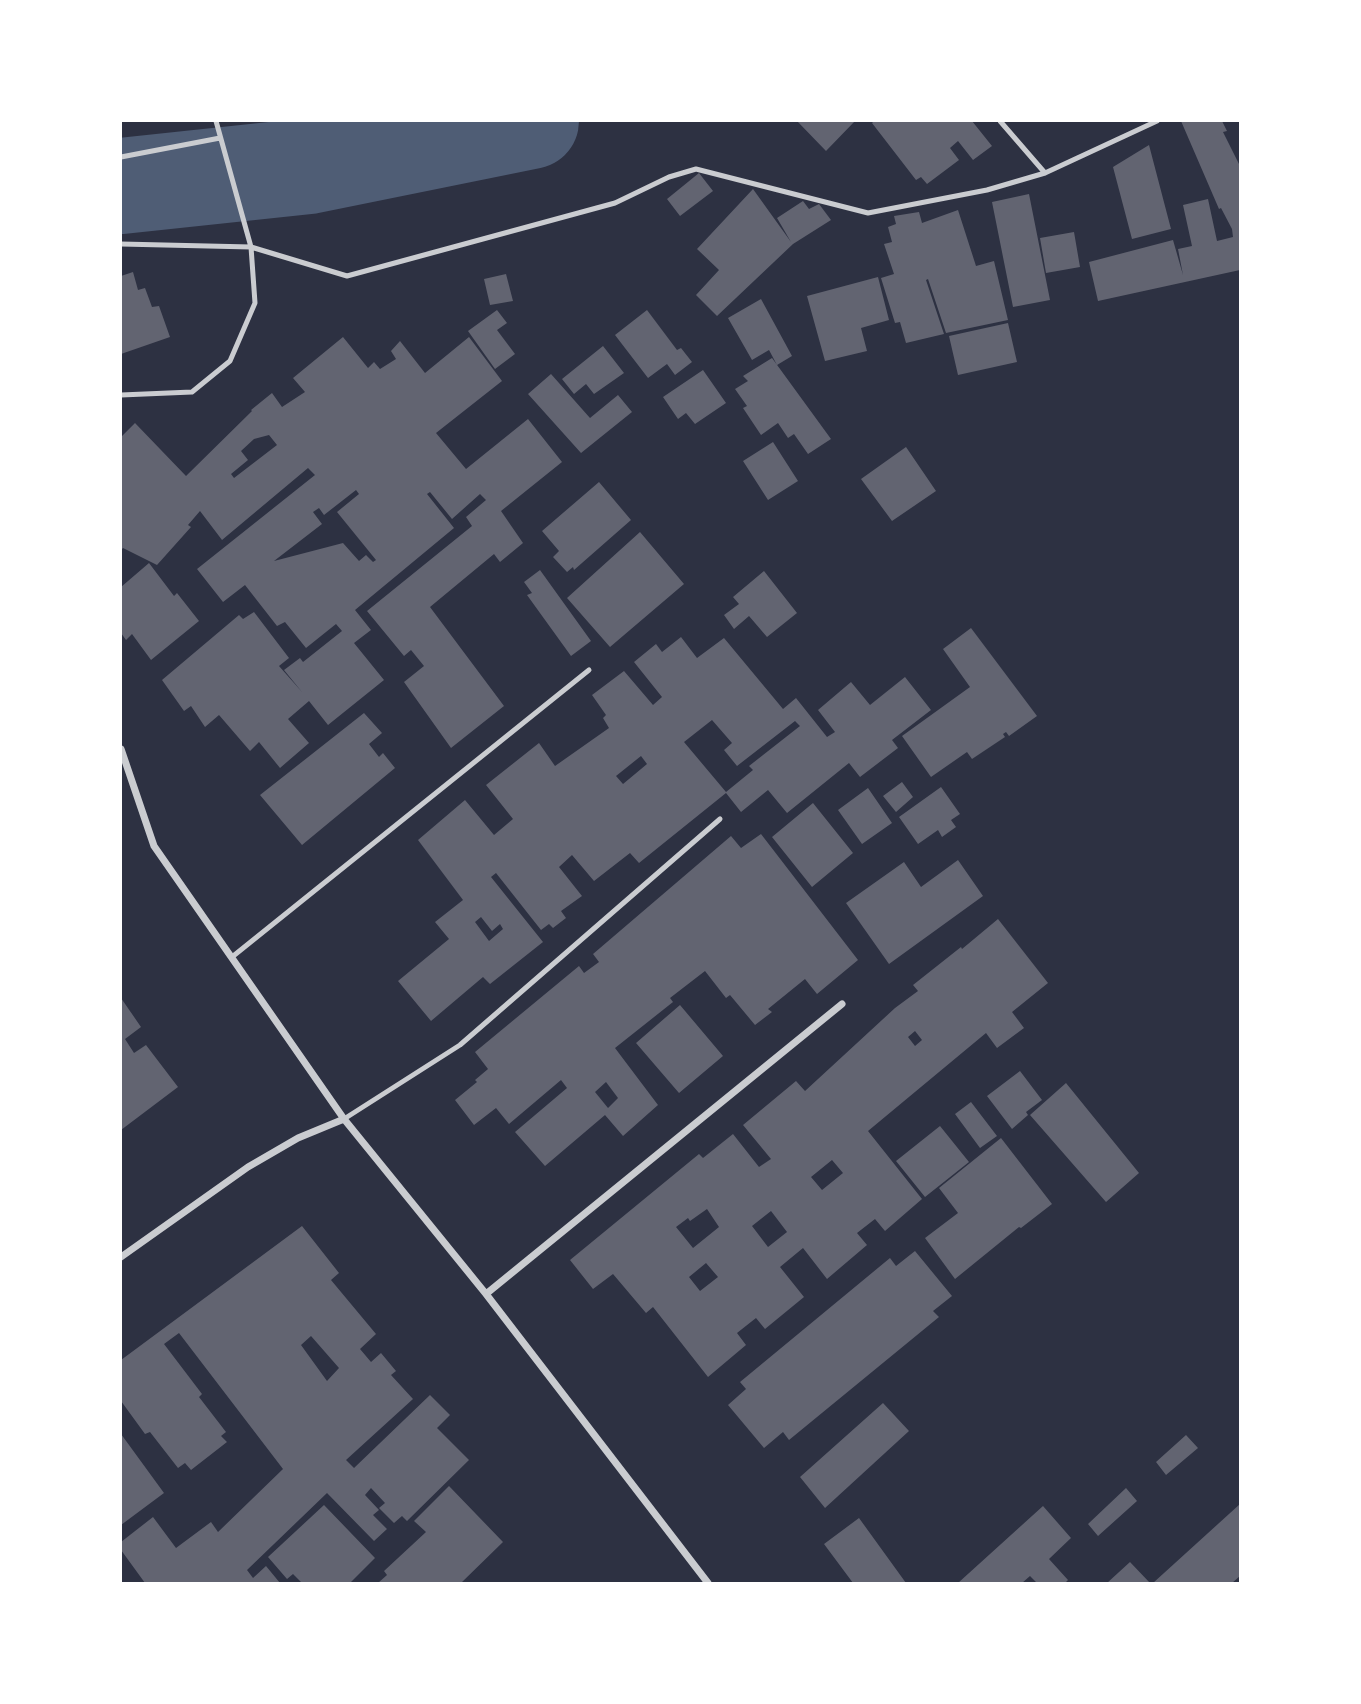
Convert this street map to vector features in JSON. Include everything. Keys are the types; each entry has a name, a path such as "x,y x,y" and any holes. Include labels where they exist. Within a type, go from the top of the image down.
{"street":[{"path":"121,749 154,846 344,1119 486,1294 708,1583"},
{"path":"486,1294 842,1004"},
{"path":"121,1257 248,1167 298,1138 344,1119"}],"lane":[{"path":"121,396 192,392 230,361 255,303 251,247 216,121"},
{"path":"999,121 1045,173"},
{"path":"121,244 251,247 346,275 615,203 669,177 696,169 868,213 987,190 1045,173 1157,121"},
{"path":"121,157 220,141"},
{"path":"232,957 589,670"},
{"path":"344,1119 460,1045 720,819"}],"building":[{"path":"797,121 855,121 826,151"},
{"path":"972,121 992,146 973,160 958,141 950,148 959,160 927,184 921,177 916,180 872,123"},
{"path":"1181,121 1222,121 1227,131 1223,132 1240,166 1240,270 1098,301 1089,262 1173,240 1183,275 1178,249 1192,246 1183,205 1208,199 1217,241 1233,237 1232,229 1221,208 1219,209"},
{"path":"1149,145 1171,229 1132,239 1113,167"},
{"path":"699,173 713,191 680,216 667,199"},
{"path":"753,189 791,242 777,218 803,201 809,209 819,204 831,220 793,244 717,316 696,295 719,270 697,249"},
{"path":"1029,194 1050,300 1013,307 992,202"},
{"path":"958,210 976,266 994,261 1008,320 946,333 928,279 926,280 944,334 906,343 900,322 895,323 881,278 894,274 884,244 892,242 888,227 896,224 894,216 919,212 922,223"},
{"path":"1074,232 1080,267 1046,273 1040,238"},
{"path":"133,272 138,290 145,288 152,307 159,306 170,337 121,354 121,276"},
{"path":"506,274 513,301 490,305 484,279"},
{"path":"878,277 889,320 861,328 867,351 825,361 807,296"},
{"path":"761,299 792,356 777,365 769,350 752,360 728,318"},
{"path":"497,310 507,323 497,330 515,354 495,369 468,331"},
{"path":"647,310 677,350 681,348 692,362 675,375 667,364 648,378 615,335"},
{"path":"1008,323 1017,362 958,375 949,336"},
{"path":"343,337 368,368 374,362 380,369 396,359 391,351 400,341 425,373 469,337 502,381 436,433 466,469 528,419 562,462 501,511 523,543 500,562 494,554 430,607 504,706 451,748 404,682 424,666 411,650 404,656 367,611 472,526 466,517 486,500 480,494 452,519 430,492 427,494 454,528 355,610 371,630 354,643 384,680 328,725 309,701 288,719 309,743 280,768 259,742 250,751 219,715 205,727 191,706 184,711 162,680 239,615 243,619 254,612 289,658 279,666 302,692 284,670 300,658 303,662 342,631 336,624 306,648 285,622 277,626 245,585 223,602 197,569 315,475 308,468 222,540 200,511 188,525 191,527 157,565 123,548 121,550 121,437 135,423 186,476 251,410 272,393 282,407 305,392 293,378","holes":["269,435 277,445 234,478 231,474 248,460 241,451 254,439","356,490 359,494 337,512 376,560 373,562 366,555 359,561 343,543 274,561 322,524 313,512 319,508 324,515"]},
{"path":"603,346 624,373 594,394 586,384 574,394 562,379"},
{"path":"772,358 831,439 808,454 794,434 788,438 778,423 761,435 743,408 747,406 735,389 748,381 743,376"},
{"path":"703,370 726,403 695,424 686,413 678,419 663,397"},
{"path":"551,374 590,418 618,395 632,412 581,453 528,394"},
{"path":"773,442 798,481 768,500 743,461"},
{"path":"906,447 936,491 892,521 861,479"},
{"path":"599,482 631,520 574,570 573,567 567,572 553,557 559,551 542,531"},
{"path":"640,532 684,584 610,647 567,598"},
{"path":"149,563 174,596 177,593 199,621 151,660 132,634 126,640 121,633 121,587"},
{"path":"540,570 591,641 571,656 527,595 532,593 524,582"},
{"path":"764,571 797,613 767,637 749,616 734,629 724,615 739,604 733,597"},
{"path":"971,628 1037,716 1009,736 1006,732 1003,734 1005,737 972,759 967,752 931,777 902,736 970,687 943,649"},
{"path":"681,637 697,658 724,638 783,709 796,698 827,737 835,732 818,710 851,682 870,705 905,677 931,710 892,740 898,748 860,777 849,763 787,813 768,790 741,812 726,793 639,863 630,853 594,881 572,855 559,867 582,896 561,911 566,918 553,928 549,924 541,930 496,873 491,877 543,942 490,984 483,977 431,1021 398,981 449,939 435,922 463,900 418,840 465,800 494,835 513,819 486,785 539,743 555,766 609,728 603,718 606,715 592,695 624,671 653,705 662,697 634,662 656,644 662,652","holes":["712,720 732,743 724,750 737,766 795,721 800,726 749,766 753,770 726,792 684,742","641,756 647,764 623,784 616,776","481,917 492,931 500,924 503,929 489,941 475,922"]},
{"path":"364,713 382,733 369,744 379,757 383,753 395,768 302,845 260,795"},
{"path":"902,782 913,797 896,812 883,796"},
{"path":"941,787 960,814 951,820 956,827 942,837 938,830 918,844 899,817"},
{"path":"868,788 892,823 862,844 838,810"},
{"path":"813,803 853,853 812,887 772,837"},
{"path":"761,834 858,960 817,994 805,979 768,1009 772,1012 755,1025 730,995 726,998 705,971 670,998 673,1002 615,1048 658,1105 623,1136 605,1115 545,1166 515,1132 567,1088 561,1080 509,1124 496,1108 474,1125 455,1100 488,1069 475,1052 579,966 584,973 599,962 593,954 731,836 741,848","holes":["606,1082 618,1098 608,1108 595,1092"]},
{"path":"958,860 983,896 889,964 846,903 904,862 921,887"},
{"path":"998,919 1048,983 1012,1012 1024,1028 997,1048 986,1033 868,1131 922,1199 885,1231 875,1219 857,1233 867,1245 827,1279 803,1248 780,1267 804,1297 765,1329 756,1318 737,1333 746,1345 708,1377 653,1307 646,1313 613,1274 593,1289 570,1260 699,1154 703,1158 733,1134 759,1167 771,1159 743,1125 796,1081 805,1091 895,1008 918,991 913,985 961,947 962,949","holes":["915,1031 922,1040 915,1046 908,1037","832,1160 843,1173 822,1190 811,1177","707,1209 719,1227 693,1248 676,1227 688,1218 690,1221","771,1211 787,1232 768,1247 752,1226","706,1263 718,1277 700,1291 689,1277"]},
{"path":"121,998 141,1027 125,1039 134,1053 146,1045 178,1087 121,1130"},
{"path":"680,1005 723,1056 679,1093 636,1043"},
{"path":"1020,1071 1042,1100 1026,1112 1028,1115 1012,1129 987,1096"},
{"path":"1066,1083 1139,1173 1106,1202 1030,1115"},
{"path":"971,1102 997,1136 980,1148 955,1114"},
{"path":"940,1126 969,1162 925,1197 896,1161"},
{"path":"1001,1138 1052,1204 955,1279 925,1238 958,1213 939,1188"},
{"path":"302,1226 339,1273 331,1280 376,1334 360,1349 371,1362 381,1353 396,1371 391,1375 413,1399 346,1460 354,1468 430,1395 450,1415 437,1428 469,1460 407,1521 402,1516 394,1523 379,1508 385,1503 371,1488 365,1495 379,1510 373,1515 387,1529 374,1541 327,1493 247,1570 253,1578 266,1566 280,1583 145,1583 121,1550 121,1542 153,1517 176,1548 211,1522 218,1532 283,1469 179,1333 164,1344 202,1394 199,1397 226,1432 221,1436 227,1442 191,1470 185,1463 178,1468 150,1432 145,1434 121,1401 121,1360","holes":["311,1336 339,1368 327,1381 301,1345"]},
{"path":"915,1251 952,1296 933,1311 939,1317 789,1440 783,1432 764,1448 728,1405 746,1389 740,1382 890,1258 896,1266"},
{"path":"883,1403 909,1431 825,1508 800,1477"},
{"path":"121,1434 164,1493 121,1525"},
{"path":"1186,1435 1198,1448 1166,1475 1156,1462"},
{"path":"449,1486 503,1542 461,1583 378,1583 387,1575 384,1571 426,1532 414,1521"},
{"path":"1126,1488 1137,1501 1098,1536 1088,1524"},
{"path":"1240,1504 1240,1576 1232,1583 1153,1583"},
{"path":"324,1505 375,1558 350,1583 302,1583 293,1574 287,1579 268,1557"},
{"path":"1043,1506 1071,1538 1049,1559 1068,1580 1065,1583 1037,1583 1030,1576 1022,1583 958,1583"},
{"path":"859,1518 906,1583 853,1583 824,1544"},
{"path":"1130,1562 1150,1583 1107,1583"}],"waterway":[{"path":"121,186 309,166 531,121"}]}
